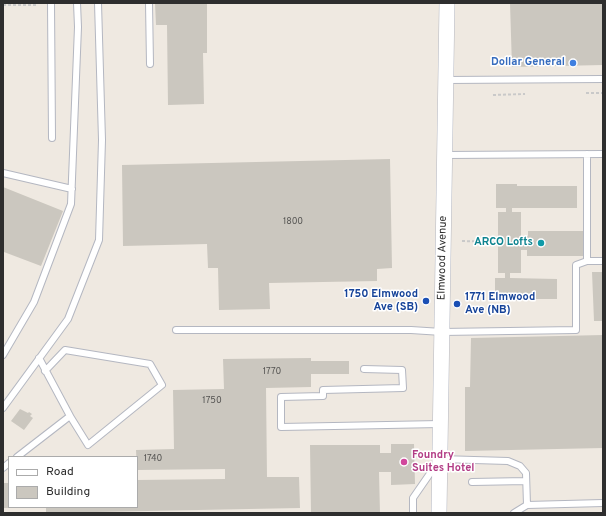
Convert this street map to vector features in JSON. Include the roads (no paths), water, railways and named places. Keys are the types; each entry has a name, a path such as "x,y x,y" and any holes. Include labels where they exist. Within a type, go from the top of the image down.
{"street":[{"name":"Elmwood Avenue","path":"439,513 447,3"}],"lane":[{"path":"51,3 52,138"},
{"path":"3,355 34,302 71,204 78,27 77,3"},
{"path":"3,408 68,319 99,240 102,140 98,3"},
{"path":"149,3 150,64"},
{"path":"446,80 603,78"},
{"path":"587,154 587,261"},
{"path":"445,155 603,154"},
{"path":"3,173 72,189"},
{"path":"176,330 411,330 442,332 576,330 576,265 587,261 603,261"},
{"path":"39,358 45,370 70,416 88,445 162,384 150,364 65,350 45,370"},
{"path":"364,369 402,370 403,388 323,390 323,396 281,397 281,427 441,424"},
{"path":"18,456 70,416"},
{"path":"413,513 413,498 440,459 508,461 520,466 526,473 527,505"},
{"path":"472,482 526,481"},
{"path":"514,513 527,505 603,504"}],"place":[{"name":"Dollar General","path":"573,63"},
{"name":"ARCO Lofts","path":"541,243"},
{"name":"1750 Elmwood Ave (SB)","path":"426,301"},
{"name":"1771 Elmwood Ave (NB)","path":"457,304"},
{"name":"Foundry Suites Hotel","path":"404,462"}]}
